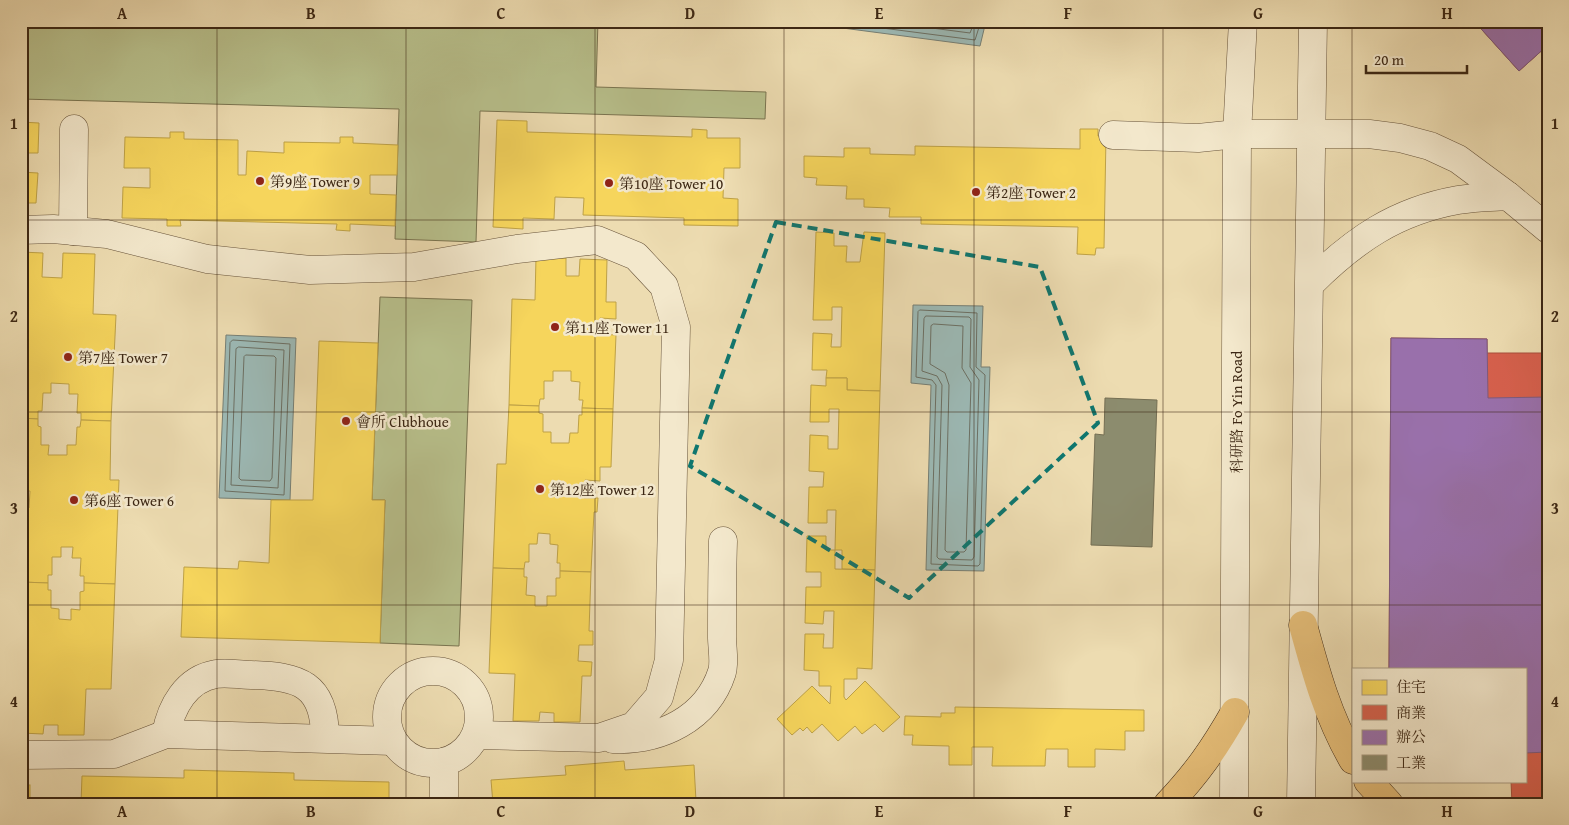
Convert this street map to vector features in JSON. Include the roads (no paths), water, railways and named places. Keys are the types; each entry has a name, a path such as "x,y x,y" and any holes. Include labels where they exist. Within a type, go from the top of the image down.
{"main road":[{"path":"1303,625 1319,688 1337,734 1352,758"},
{"path":"1168,804 1192,779 1213,752 1234,712"},
{"path":"1369,782 1389,804"}],"street":[{"name":"科研路 Fo Yin Road","path":"1234,804 1237,134 1243,21"},
{"path":"1301,804 1313,21"},
{"path":"73,232 74,129"},
{"path":"1113,135 1198,138 1237,134 1370,134 1400,138 1430,146 1458,159 1548,229"},
{"path":"1310,284 1347,249 1371,231 1411,213 1458,200 1508,196"},
{"path":"21,230 106,234 207,259 310,270 414,267 517,249 597,240 636,256 664,286 676,326 669,660 659,697 634,726 599,738"},
{"path":"476,735 626,740 651,737 675,728 696,713 712,693 722,670 722,541"},
{"path":"437,670 452,674 464,682 473,693 479,706 480,721 476,735 469,747 458,757 444,762 429,763 415,760 403,753 393,741 388,728 387,713 390,699 398,686 409,677 437,670"},
{"path":"166,734 170,714 181,695 197,682 216,674 280,676 301,683 316,697 325,717 324,738"},
{"path":"21,755 114,754 166,734 393,741"},
{"path":"444,762 444,804"}],"water":[{"path":"789,21 986,21 980,46"},
{"path":"913,305 983,306 981,367 990,367 984,571 926,570 931,385 911,383"},
{"path":"226,335 296,338 290,500 219,498"}],"place":[{"name":"第9座 Tower 9","path":"260,181"},
{"name":"第10座 Tower 10","path":"609,183"},
{"name":"第2座 Tower 2","path":"976,192"},
{"name":"第11座 Tower 11","path":"555,327"},
{"name":"第7座 Tower 7","path":"68,357"},
{"name":"會所 Clubhoue","path":"346,421"},
{"name":"第12座 Tower 12","path":"540,489"},
{"name":"第6座 Tower 6","path":"74,500"}]}
